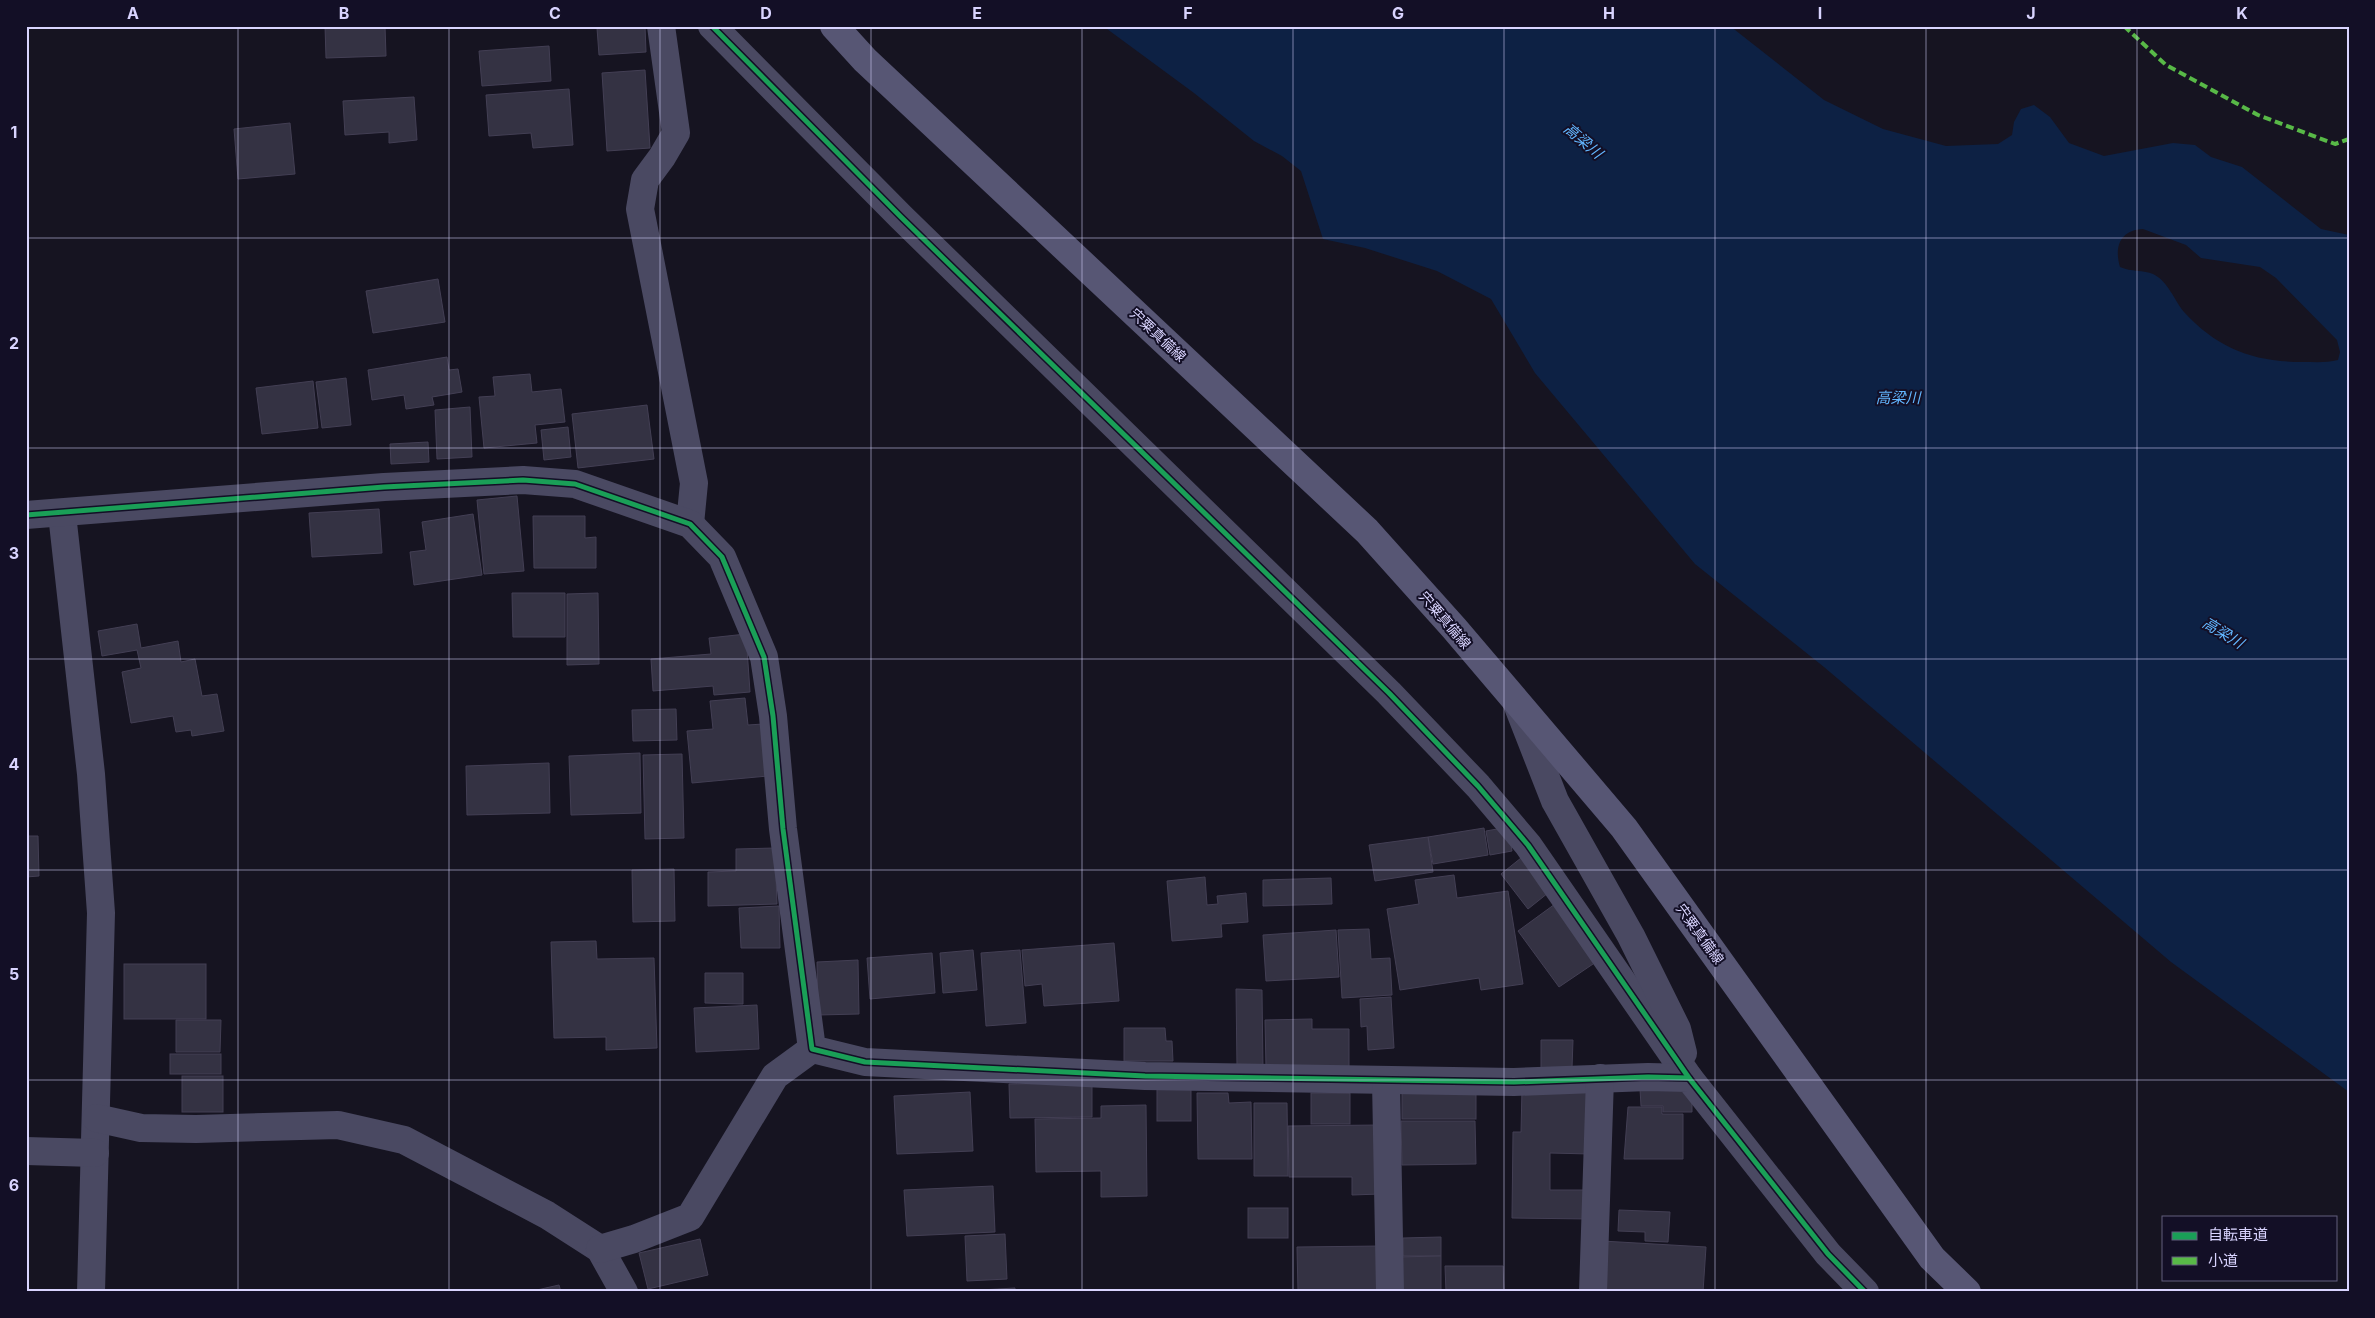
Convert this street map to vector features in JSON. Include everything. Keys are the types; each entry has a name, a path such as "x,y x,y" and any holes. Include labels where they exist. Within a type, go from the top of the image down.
{"main road":[{"name":"宍粟真備線","path":"834,26 865,60 1366,531 1624,828 1932,1258 1967,1292"}],"street":[{"path":"661,26 676,133 662,157 645,180 640,210 694,483 690,524"},
{"path":"712,26 901,217 1389,693 1478,786 1528,845 1689,1078 1828,1254 1865,1292"},
{"path":"26,515 62,514 384,487 523,480 574,484 690,524 722,557 764,657 773,716 783,829 812,1049"},
{"path":"62,514 91,774 101,913 92,1292"},
{"path":"1517,703 1555,801 1631,936 1676,1029 1689,1078"},
{"path":"600,1249 634,1239 690,1217 775,1076 812,1049 865,1062 1145,1076 1514,1082 1600,1078 1689,1078"},
{"path":"1593,1292 1600,1078"},
{"path":"1386,1081 1390,1292"},
{"path":"96,1118 141,1128 196,1129 338,1125 404,1140 547,1215 600,1249 624,1292"},
{"path":"26,1151 95,1153"}],"water":[{"name":"高梁川","path":"1103,26 1730,26 1824,100 1883,129 1946,146 1998,144 2012,135 2014,122 2021,109 2034,105 2050,117 2069,143 2104,156 2173,143 2195,145 2211,157 2242,167 2321,229 2349,235 2349,1092 2171,962 1824,667 1695,564 1535,373 1491,299 1437,271 1365,248 1323,239 1301,171 1282,156 1254,141 1194,93","holes":["2143,229 2186,245 2201,258 2260,267 2276,278 2337,340 2340,352 2338,360 2330,362 2285,361 2253,356 2238,351 2224,344 2197,325 2184,312 2167,286 2158,277 2153,274 2120,267 2118,260 2121,241 2124,236 2135,230"]}],"building":[{"path":"325,26 385,26 386,56 326,58"},
{"path":"645,26 646,52 599,55 597,28"},
{"path":"549,46 551,81 482,86 479,51"},
{"path":"645,70 650,148 607,151 602,73"},
{"path":"569,89 573,145 533,148 531,133 489,136 486,95"},
{"path":"414,97 417,140 389,143 389,132 345,135 343,101"},
{"path":"290,123 295,174 238,179 234,129"},
{"path":"438,279 445,322 373,333 366,291"},
{"path":"447,357 449,370 458,369 462,392 432,397 434,405 406,409 404,395 372,400 368,370"},
{"path":"530,374 532,392 561,389 565,422 535,425 537,443 484,448 479,397 495,396 493,377"},
{"path":"346,378 351,425 322,428 316,382"},
{"path":"313,381 318,428 262,434 256,388"},
{"path":"647,405 654,459 578,468 572,414"},
{"path":"470,407 472,457 437,459 435,410"},
{"path":"568,427 571,457 544,460 541,430"},
{"path":"428,442 429,462 391,464 390,444"},
{"path":"517,496 524,571 484,574 477,500"},
{"path":"379,509 382,553 312,557 309,513"},
{"path":"473,514 482,575 414,585 410,552 426,550 422,522"},
{"path":"533,516 585,516 585,538 596,537 596,568 534,568"},
{"path":"512,593 565,593 565,637 513,637"},
{"path":"598,593 599,664 567,665 567,594"},
{"path":"137,624 141,648 178,641 181,662 195,659 202,696 217,694 224,731 192,736 191,730 176,732 173,716 131,723 122,672 141,668 137,650 102,656 98,631"},
{"path":"746,634 750,692 714,695 713,686 653,691 651,659 711,654 709,638"},
{"path":"745,698 748,725 763,724 768,776 692,783 687,731 713,729 710,701"},
{"path":"676,709 677,740 633,741 632,710"},
{"path":"640,753 641,813 571,815 569,756"},
{"path":"682,754 684,838 645,839 643,755"},
{"path":"549,763 550,813 467,815 466,766"},
{"path":"1508,827 1512,851 1490,855 1486,831"},
{"path":"1484,828 1488,855 1433,864 1428,837"},
{"path":"26,836 38,836 39,876 26,877"},
{"path":"1428,837 1433,872 1375,881 1369,845"},
{"path":"775,848 777,904 708,906 708,872 736,871 736,849"},
{"path":"1521,858 1548,893 1528,909 1501,874"},
{"path":"674,869 675,921 633,922 632,870"},
{"path":"1454,875 1457,898 1508,891 1523,984 1481,990 1479,978 1400,990 1387,909 1419,904 1415,880"},
{"path":"1205,877 1207,905 1218,904 1217,896 1246,893 1248,922 1221,924 1222,937 1172,941 1167,881"},
{"path":"1331,878 1332,904 1263,906 1263,880"},
{"path":"1555,904 1596,962 1559,987 1518,931"},
{"path":"779,906 780,948 741,948 739,908"},
{"path":"1369,929 1371,959 1390,958 1392,995 1342,998 1338,930"},
{"path":"1336,930 1339,977 1266,981 1263,935"},
{"path":"596,941 597,959 654,958 657,1048 606,1050 606,1037 554,1038 551,942"},
{"path":"1114,943 1119,1001 1044,1006 1042,984 1025,986 1022,950"},
{"path":"973,950 977,990 943,993 940,953"},
{"path":"1020,950 1026,1023 986,1026 981,953"},
{"path":"932,953 935,993 870,999 867,958"},
{"path":"858,960 859,1014 818,1015 817,962"},
{"path":"124,964 206,964 206,1019 124,1019"},
{"path":"705,973 743,973 743,1004 705,1003"},
{"path":"1236,989 1262,990 1263,1068 1237,1068"},
{"path":"1391,997 1394,1048 1368,1050 1367,1026 1361,1027 1360,999"},
{"path":"757,1005 759,1049 696,1052 694,1008"},
{"path":"1312,1019 1312,1029 1349,1029 1349,1067 1266,1068 1265,1020"},
{"path":"176,1020 221,1020 220,1052 176,1052"},
{"path":"1124,1028 1165,1028 1166,1041 1172,1041 1173,1061 1124,1061"},
{"path":"1541,1040 1573,1040 1572,1068 1541,1068"},
{"path":"170,1054 221,1054 221,1074 170,1074"},
{"path":"182,1076 223,1076 223,1112 182,1112"},
{"path":"1092,1083 1092,1117 1010,1118 1009,1084"},
{"path":"1157,1089 1191,1089 1191,1121 1157,1121"},
{"path":"1522,1089 1590,1090 1590,1154 1550,1153 1550,1190 1590,1190 1590,1219 1512,1218 1513,1132 1521,1132"},
{"path":"1640,1089 1692,1089 1692,1112 1663,1112 1663,1106 1641,1106"},
{"path":"970,1092 973,1151 897,1154 894,1096"},
{"path":"1197,1093 1228,1093 1229,1103 1251,1102 1252,1159 1198,1159"},
{"path":"1311,1093 1350,1093 1350,1124 1311,1124"},
{"path":"1402,1093 1476,1093 1476,1119 1402,1119"},
{"path":"1254,1103 1287,1103 1288,1176 1254,1176"},
{"path":"1146,1105 1147,1196 1101,1197 1101,1171 1036,1172 1035,1119 1101,1118 1101,1106"},
{"path":"1628,1107 1662,1107 1662,1114 1683,1114 1683,1159 1624,1159"},
{"path":"1401,1121 1475,1121 1476,1164 1402,1165"},
{"path":"1379,1125 1380,1194 1352,1195 1352,1177 1289,1177 1288,1126"},
{"path":"993,1186 995,1232 907,1236 904,1190"},
{"path":"1248,1208 1288,1208 1288,1238 1248,1238"},
{"path":"1619,1210 1670,1212 1668,1242 1645,1241 1645,1232 1618,1231"},
{"path":"1005,1234 1007,1279 967,1281 965,1236"},
{"path":"1441,1237 1441,1256 1403,1256 1403,1238"},
{"path":"700,1239 708,1275 648,1289 639,1253"},
{"path":"1602,1241 1706,1247 1703,1292 1607,1292 1607,1289 1601,1289"},
{"path":"1381,1246 1381,1292 1298,1292 1297,1247"},
{"path":"1441,1256 1441,1292 1398,1292 1397,1257"},
{"path":"1445,1266 1503,1266 1504,1292 1446,1292"},
{"path":"559,1285 561,1292 528,1292"},
{"path":"1015,1288 1015,1292 980,1292 980,1290"}],"marked path":[{"path":"2124,26 2166,65 2258,115 2335,144 2349,139"}],"cycle path":[{"path":"712,26 901,217 1389,693 1478,786 1528,845 1689,1078"},
{"path":"26,515 384,487 523,480 575,484 690,524 722,557 764,657 773,716 783,829 812,1049 865,1062 1145,1076 1514,1082 1648,1077 1689,1078 1828,1254 1865,1292"}]}
